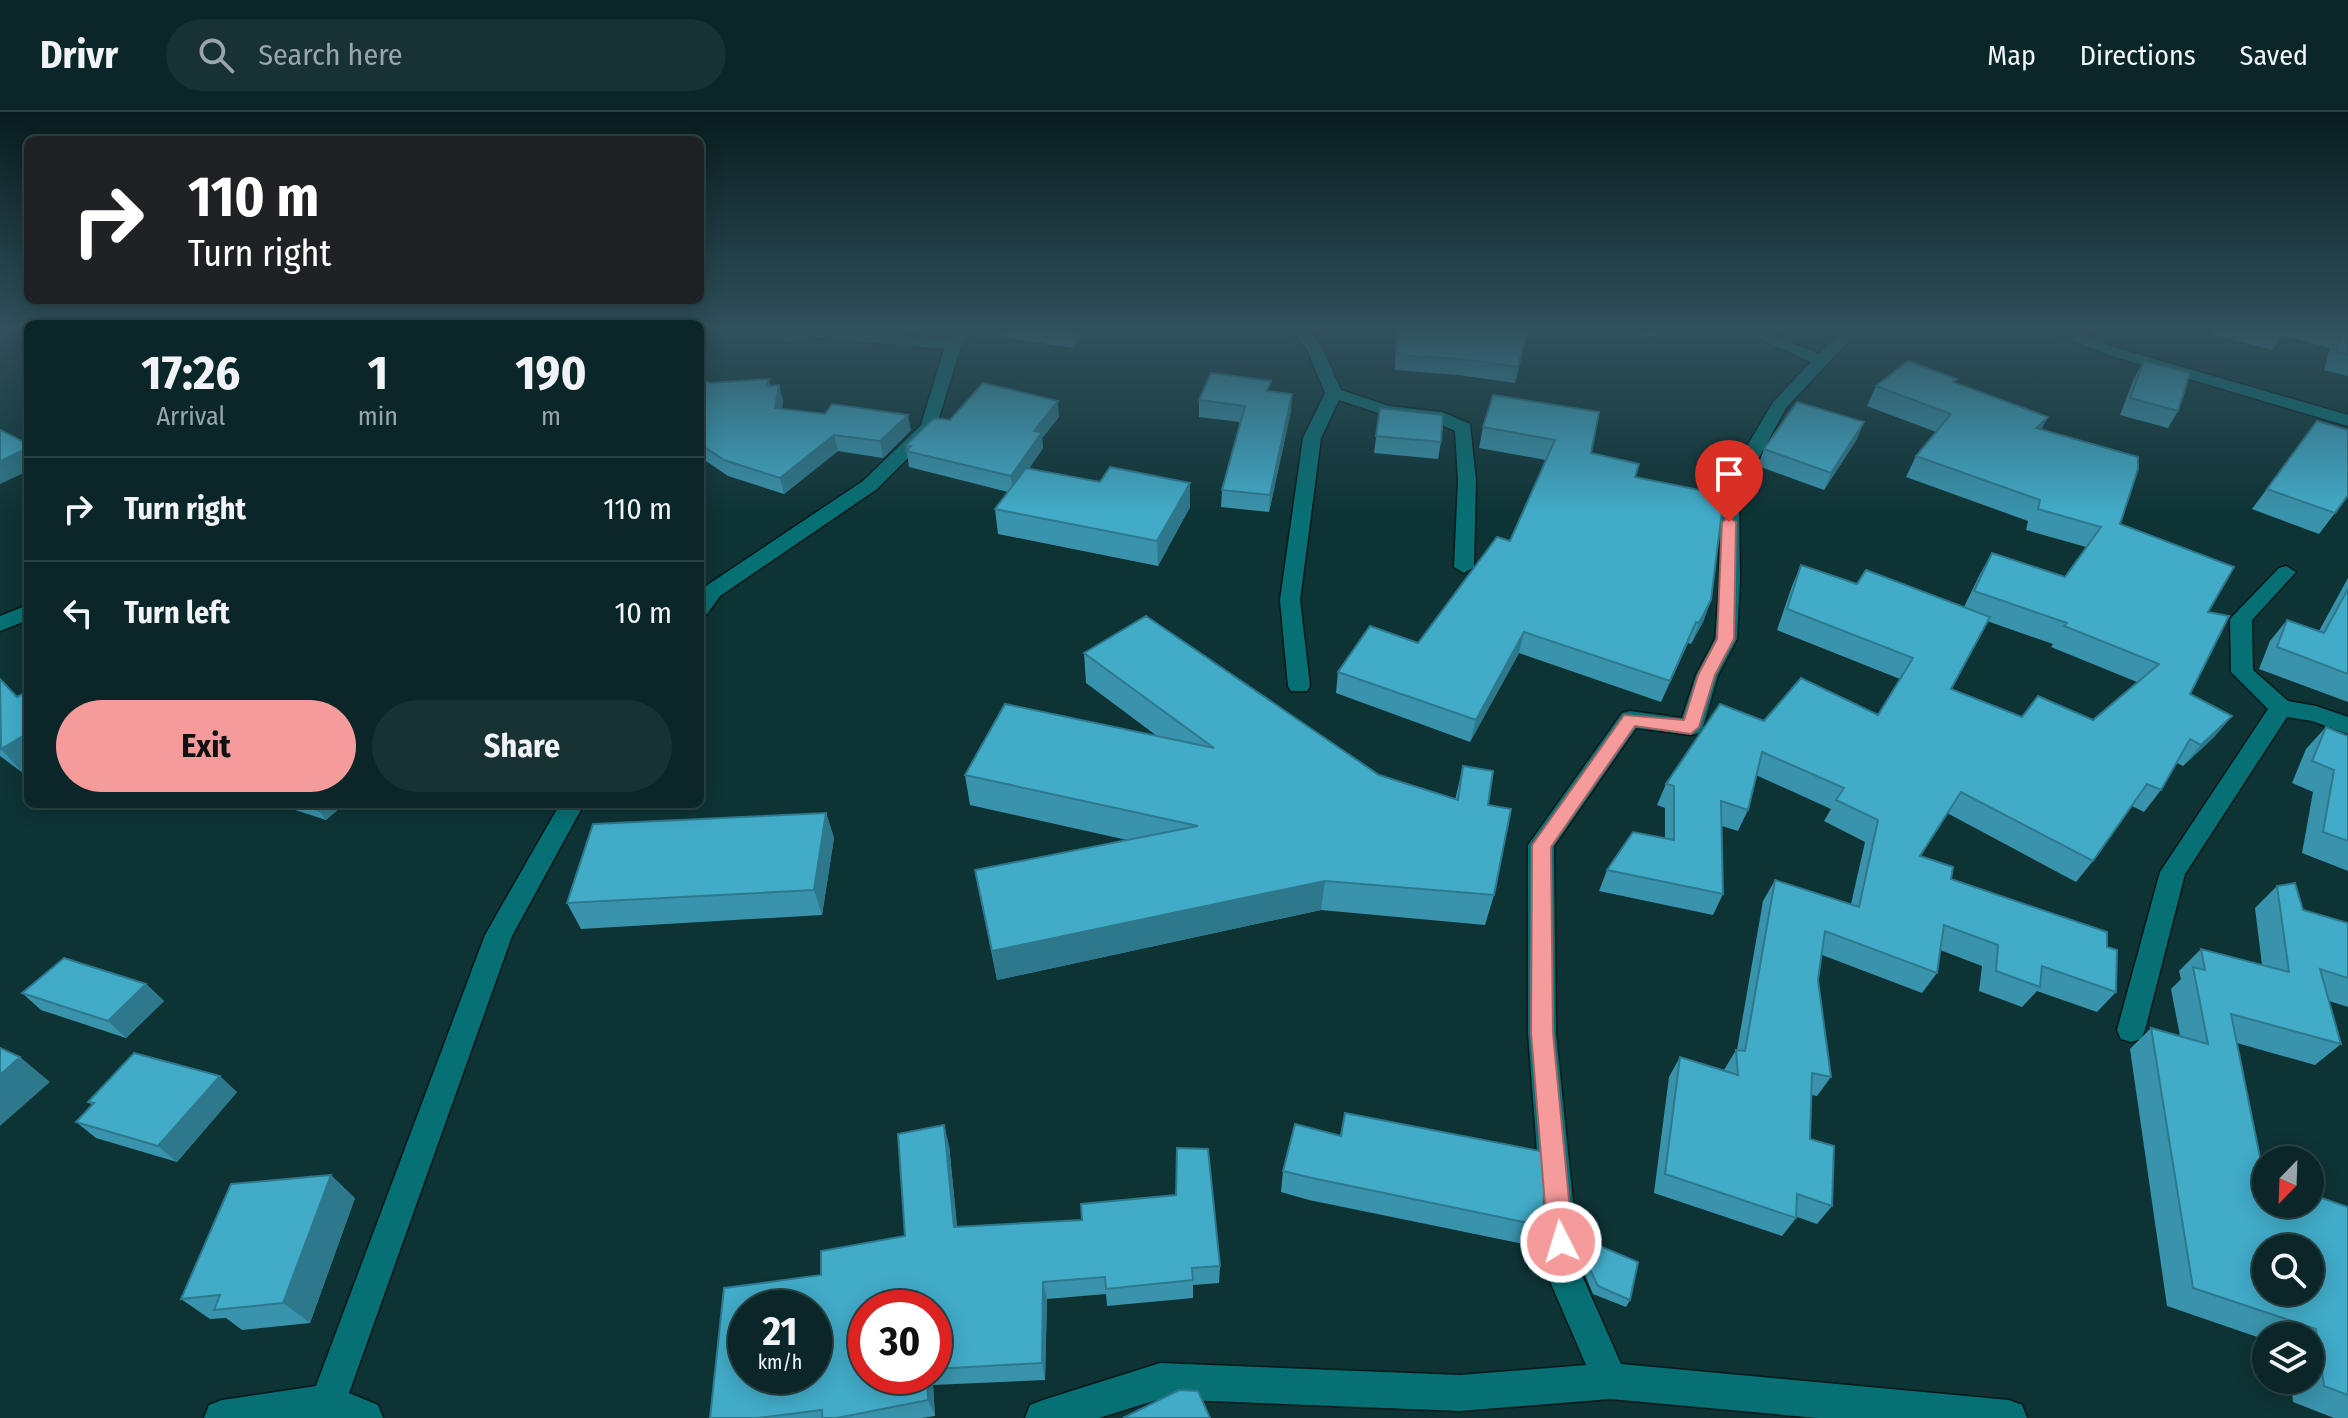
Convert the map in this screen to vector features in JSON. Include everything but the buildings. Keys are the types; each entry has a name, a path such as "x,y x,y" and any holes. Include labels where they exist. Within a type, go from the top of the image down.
{"street":[{"path":"704,603 713,591 870,485 929,427 941,392"},
{"path":"1610,1381 1563,1272 1542,1033 1541,845 1630,719 1691,727 1707,675 1726,639 1730,580 1729,494 1779,406 1792,392"},
{"path":"2249,392 2348,421"},
{"path":"1299,686 1290,600 1312,438 1334,393 1387,411 1436,416 1464,428 1467,480 1464,567"},
{"path":"2286,572 2241,619 2242,672 2281,708 2316,714 2348,726"},
{"path":"0,624 24,614"},
{"path":"2131,1030 2173,872 2281,708"},
{"path":"328,1402 499,935 570,808"},
{"path":"1043,1418 1160,1381 1460,1393 1610,1381 2009,1418"},
{"path":"222,1418 328,1402 365,1418"}],"route":[{"path":"1561,1242 1542,1033 1541,845 1630,719 1691,727 1707,675 1726,639 1730,580 1729,522"}]}
